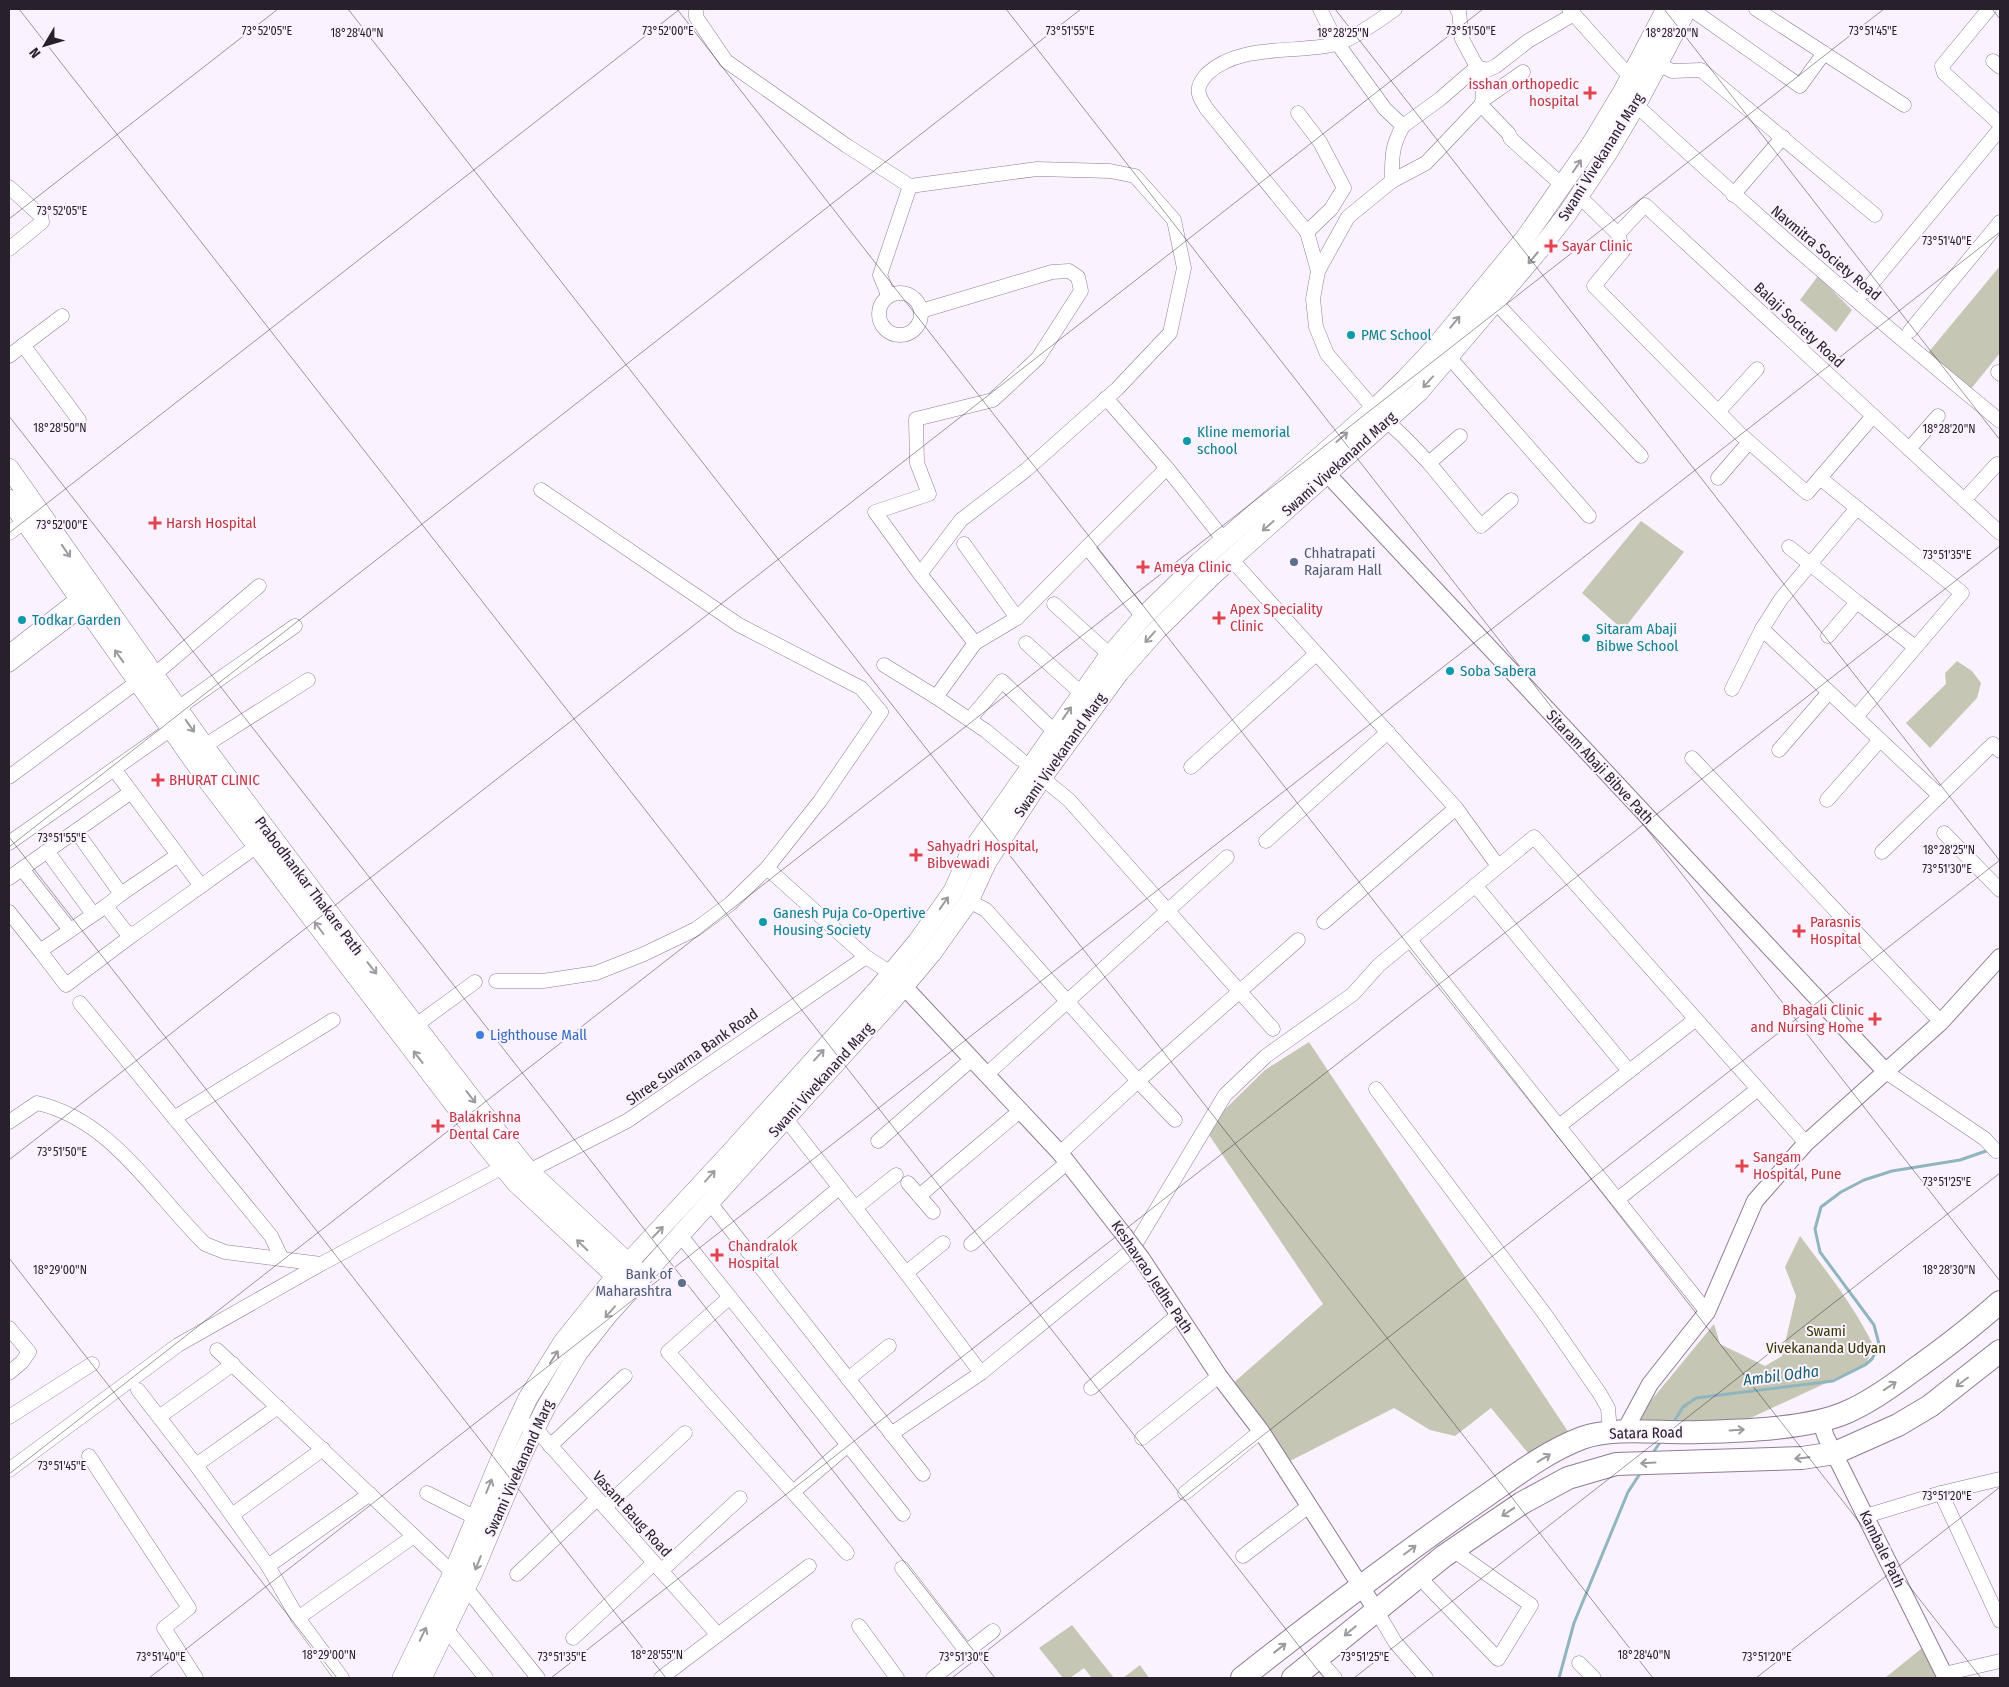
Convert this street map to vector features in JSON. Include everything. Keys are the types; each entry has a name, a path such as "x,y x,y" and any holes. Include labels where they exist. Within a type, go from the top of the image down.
{"highway":[{"name":"Satara Road","path":"1242,1678 1360,1586 1419,1543 1564,1446 1584,1437 1624,1432 1688,1433 1760,1429 1820,1420 1846,1413 1873,1398 1940,1351 2000,1302"},
{"name":"Satara Road","path":"1293,1678 1453,1550 1522,1503 1568,1478 1616,1464 1802,1458 1835,1453 1898,1425 1930,1406 2000,1351"}],"main road":[{"name":"Swami Vivekanand Marg","path":"402,1678 453,1573 528,1398 563,1342 622,1270 696,1191 898,979 932,953 969,901 1030,768 1157,630 1322,467 1380,415 1419,392 1450,358 1540,250 1571,191 1593,141 1666,9"},
{"name":"Swami Vivekanand Marg","path":"1380,415 1405,379 1436,346 1525,238 1609,151 1636,105 1687,9"},
{"name":"Swami Vivekanand Marg","path":"429,1674 446,1629 466,1588 535,1428 578,1353 636,1283 786,1119 898,979 917,942 953,891 970,853 1054,731 1110,655 1144,617 1199,562 1224,540 1322,467"},
{"name":"Prabodhankar Thakare Path","path":"9,468 146,678 171,729 215,775 416,1025 529,1170 622,1270"},
{"name":"Prabodhankar Thakare Path","path":"9,499 81,602 146,678 178,708 204,746 215,775 257,846 516,1183 636,1283"}],"street":[{"path":"696,9 696,17 726,62 847,146 910,186 1037,169 1110,171 1136,176 1174,220 1184,268 1170,333 1106,398 1026,470 961,520 920,574"},
{"path":"1320,9 1337,43 1385,109 1403,126"},
{"path":"1318,272 1307,232 1206,108 1199,95 1201,81 1212,70 1226,62 1261,52 1337,43 1379,21 1395,9"},
{"path":"1457,9 1462,39 1477,67 1483,84 1482,102 1510,136 1618,234 1623,251 1594,286 1718,412 1807,493 1873,416"},
{"path":"1691,9 1800,86 1824,53"},
{"path":"1756,9 1904,105"},
{"path":"1989,9 1942,66 1944,73 2000,124"},
{"path":"1477,67 1487,70 1496,66 1571,11 1630,77"},
{"path":"1658,64 1672,71 1701,70 1875,215"},
{"path":"1392,181 1392,159 1395,141 1403,126 1440,99 1477,67"},
{"path":"1511,500 1481,526 1429,463 1380,415 1327,354 1316,327 1313,299 1318,272 1348,217 1392,181 1426,163 1482,102 1523,72"},
{"name":"Navmitra Society Road","path":"1636,105 1733,195 2000,421"},
{"path":"1298,112 1320,142 1344,188 1331,209 1307,232"},
{"path":"1865,292 2000,129"},
{"path":"1733,195 1783,137"},
{"path":"888,296 880,275 910,186"},
{"path":"9,187 41,216 42,222 9,250"},
{"name":"Balaji Society Road","path":"1618,234 1645,205 2000,532"},
{"path":"1910,331 2000,222"},
{"path":"921,311 1052,272 1069,271 1078,277 1081,291 1038,358 993,400 916,419 917,463 929,494 875,512 920,574 975,643"},
{"path":"895,293 910,295 919,305 921,311 919,325 909,334 895,335 889,333 880,322 878,314 883,300 888,296 895,293"},
{"path":"1496,303 1641,456"},
{"path":"9,356 62,316"},
{"path":"23,345 79,420"},
{"path":"1450,358 1589,516"},
{"path":"1718,412 1756,369"},
{"path":"1106,398 1167,468 1224,540"},
{"path":"1909,449 1938,416"},
{"path":"1429,463 1460,436"},
{"path":"1718,478 1749,442"},
{"path":"1964,500 1997,464"},
{"name":"Sitaram Abaji Bibve Path","path":"1322,467 1886,1072"},
{"path":"936,697 975,643 1018,618 1167,468"},
{"path":"1820,478 1962,593 1856,717"},
{"path":"496,981 543,980 596,973 644,954 696,928 730,904 767,868 820,801 881,712 861,688 739,625 541,490"},
{"path":"1732,689 1762,629 1781,599 1857,508"},
{"path":"9,533 24,522"},
{"path":"964,544 1018,618"},
{"path":"1088,547 1144,617"},
{"path":"1789,547 1915,647"},
{"path":"1231,559 1456,808 1498,866"},
{"path":"9,777 146,678 259,586"},
{"path":"9,652 81,602"},
{"path":"9,665 81,602"},
{"path":"1828,636 1857,602"},
{"path":"1054,604 1110,655"},
{"path":"178,708 295,626"},
{"path":"1762,629 1940,796"},
{"path":"1026,643 1081,693"},
{"path":"1191,766 1316,654"},
{"path":"884,666 936,697 986,731 1069,800 1273,1029"},
{"path":"204,746 308,680"},
{"path":"970,720 1002,681 1054,731"},
{"path":"1778,750 1829,692"},
{"path":"9,843 171,729"},
{"path":"1266,841 1388,732"},
{"path":"1826,800 1880,740"},
{"path":"1882,852 1998,743"},
{"path":"1692,758 1941,1022"},
{"path":"114,769 201,886"},
{"path":"9,878 131,792"},
{"path":"1324,922 1456,808"},
{"path":"76,831 122,894"},
{"path":"1944,833 2000,890"},
{"path":"891,1434 981,1373 1132,1250 1225,1096 1266,1056 1353,994 1380,965 1534,837 1806,1143"},
{"path":"9,912 66,985 257,846"},
{"path":"47,851 93,914"},
{"path":"40,951 178,855"},
{"path":"986,1074 1227,857"},
{"path":"767,868 866,956 898,979"},
{"path":"22,869 70,930"},
{"path":"1475,885 1629,1071"},
{"path":"969,901 986,910 1175,1120"},
{"path":"106,906 126,932 134,934"},
{"path":"971,1244 1064,1158 1138,1081 1298,940"},
{"path":"1410,940 1707,1312"},
{"name":"Shree Suvarna Bank Road","path":"529,1170 627,1122 866,956"},
{"path":"1376,1089 1547,1318 1624,1432 1650,1384 1707,1312 1755,1201 1806,1143 1941,1022 2000,957"},
{"name":"Keshavrao Jedhe Path","path":"898,979 1064,1158 1142,1258 1219,1376 1261,1431 1376,1610"},
{"path":"416,1025 475,982"},
{"path":"80,1003 271,1236 282,1259"},
{"path":"1560,1126 1696,1019"},
{"path":"174,1118 333,1020"},
{"path":"878,1141 972,1059"},
{"path":"1886,1072 1985,1138 1996,1151"},
{"path":"1618,1199 1758,1089"},
{"path":"9,1122 37,1103 56,1107 79,1118 116,1146 189,1229 205,1244 225,1252 321,1264"},
{"path":"919,1196 1020,1110"},
{"path":"786,1119 981,1373"},
{"path":"9,1470 178,1344 503,1166"},
{"path":"856,1208 896,1175"},
{"path":"908,1183 933,1212"},
{"path":"754,1259 839,1188"},
{"path":"710,1203 923,1474"},
{"path":"681,1236 903,1514"},
{"path":"906,1273 943,1243"},
{"path":"730,1298 668,1352 846,1553"},
{"path":"1091,1388 1178,1315"},
{"path":"9,1328 29,1352 22,1362 9,1373"},
{"path":"848,1379 889,1346"},
{"path":"217,1350 453,1573"},
{"path":"9,1417 92,1364"},
{"path":"159,1417 233,1364"},
{"path":"550,1446 625,1376"},
{"path":"1142,1438 1219,1376"},
{"path":"138,1390 232,1515 268,1566 298,1618 342,1678"},
{"path":"528,1398 546,1407"},
{"path":"196,1465 278,1407"},
{"name":"Kambale Path","path":"1820,1420 1945,1676"},
{"name":"Vasant Baug Road","path":"517,1421 535,1428 718,1635"},
{"path":"1185,1493 1261,1431"},
{"path":"518,1574 685,1433"},
{"path":"793,1492 848,1446"},
{"path":"232,1515 323,1450"},
{"path":"90,1456 189,1608 164,1628 196,1678"},
{"path":"1866,1516 1941,1493 2000,1479"},
{"path":"427,1493 476,1518"},
{"path":"1941,1493 2000,1622"},
{"path":"268,1566 370,1494"},
{"path":"573,1638 740,1498"},
{"path":"1243,1556 1309,1506"},
{"path":"298,1618 414,1536"},
{"path":"1419,1577 1498,1659 1530,1605 1453,1550"},
{"path":"661,1678 809,1566"},
{"path":"902,1568 967,1652"},
{"path":"466,1588 538,1678"},
{"path":"1376,1610 1395,1642 1426,1678"},
{"path":"859,1626 897,1678"},
{"path":"446,1629 486,1678"},
{"path":"933,1678 993,1631"},
{"path":"1317,1658 1335,1678"},
{"path":"1945,1676 2000,1661"},
{"path":"1579,1663 1594,1678"}],"green space":[{"path":"2000,266 2000,353 1970,390 1927,354"},
{"path":"1818,276 1852,310 1836,332 1800,300"},
{"path":"1641,521 1684,552 1623,630 1582,593"},
{"path":"1957,661 1972,671 1981,683 1977,698 1930,748 1906,723 1946,684 1945,673"},
{"path":"1309,1042 1569,1433 1533,1459 1491,1408 1455,1436 1430,1430 1394,1408 1288,1462 1231,1385 1323,1304 1205,1129 1265,1070"},
{"name":"Swami Vivekananda Udyan","path":"1800,1236 1849,1304 1874,1347 1865,1365 1744,1421 1640,1424 1640,1414 1714,1324 1720,1344 1765,1366 1782,1356 1796,1296 1785,1267"},
{"path":"1072,1625 1114,1678 1092,1678 1084,1668 1070,1678 1063,1678 1039,1648"},
{"path":"1922,1648 1937,1678 1885,1678"},
{"path":"1140,1665 1149,1678 1123,1678"}],"waterway":[{"name":"Ambil Odha","path":"1673,1423 1683,1407 1696,1398 1833,1381 1865,1365 1872,1359 1879,1344 1874,1325 1820,1252 1815,1229 1821,1207 1841,1192 1864,1180 1892,1171 1960,1160 1989,1150"},
{"name":"Ambil Odha","path":"1652,1454 1661,1441"},
{"name":"Ambil Odha","path":"1559,1678 1574,1623 1628,1492 1641,1472"}],"place":[{"name":"isshan orthopedic hospital","path":"1590,93"},
{"name":"Sayar Clinic","path":"1551,246"},
{"name":"PMC School","path":"1351,335"},
{"name":"Kline memorial school","path":"1187,441"},
{"name":"Harsh Hospital","path":"155,523"},
{"name":"Chhatrapati Rajaram Hall","path":"1294,562"},
{"name":"Ameya Clinic","path":"1143,567"},
{"name":"Apex Speciality Clinic","path":"1219,618"},
{"name":"Todkar Garden","path":"22,620"},
{"name":"Sitaram Abaji Bibwe School","path":"1586,638"},
{"name":"Soba Sabera","path":"1450,671"},
{"name":"BHURAT CLINIC","path":"158,780"},
{"name":"Sahyadri Hospital, Bibvewadi","path":"916,855"},
{"name":"Ganesh Puja Co-Opertive Housing Society","path":"763,922"},
{"name":"Parasnis Hospital","path":"1799,931"},
{"name":"Bhagali Clinic and Nursing Home","path":"1875,1019"},
{"name":"Lighthouse Mall","path":"480,1035"},
{"name":"Balakrishna Dental Care","path":"438,1126"},
{"name":"Sangam Hospital, Pune","path":"1742,1166"},
{"name":"Chandralok Hospital","path":"717,1255"},
{"name":"Bank of Maharashtra","path":"682,1283"}]}
